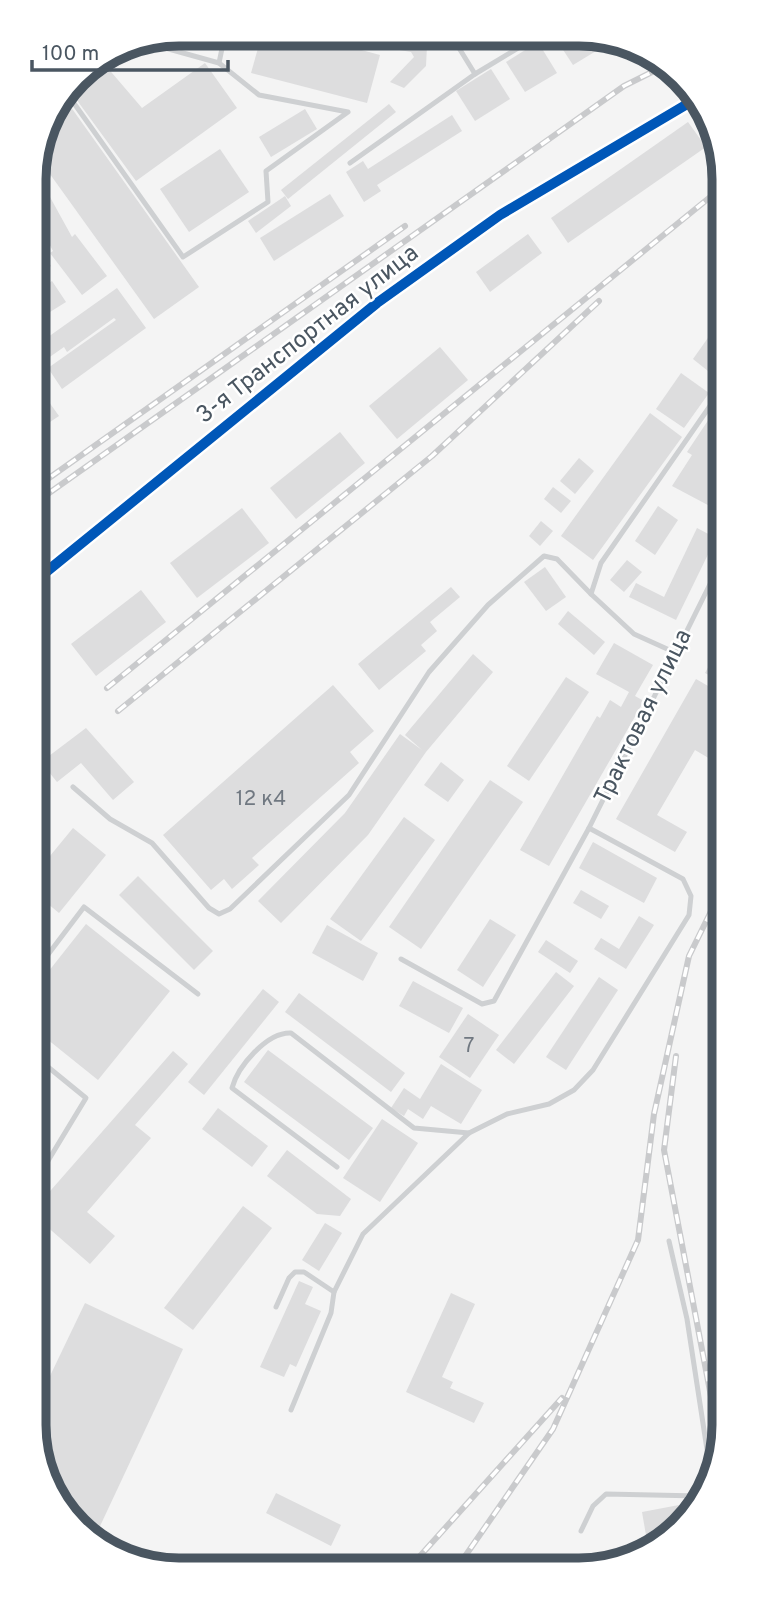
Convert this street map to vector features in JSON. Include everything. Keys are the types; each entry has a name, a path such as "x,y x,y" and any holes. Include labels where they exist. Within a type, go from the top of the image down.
{"street":[{"name":"3-я Транспортная улица","path":"46,572 377,303 500,215 689,103"}],"lane":[{"path":"219,63 223,46"},
{"path":"458,46 475,74"},
{"path":"350,163 475,74 521,46"},
{"path":"72,100 183,257 268,202 266,171 348,111 258,95 219,63 162,47"},
{"path":"591,594 601,563 712,403"},
{"path":"73,787 110,819 152,843 209,908 219,914 230,909 349,796 429,672 488,605 544,556 557,559 634,634 676,653"},
{"name":"Трактовая улица","path":"291,1409 331,1313 334,1292 363,1234 469,1133 507,1114 550,1104 574,1090 593,1070 689,915 691,896 683,879 589,828 712,580"},
{"path":"401,959 482,1004 494,1001 589,828"},
{"path":"46,957 85,907 198,994"},
{"path":"337,1167 232,1088 249,1061 270,1038 280,1032 291,1032 414,1128 469,1133"},
{"path":"46,1065 86,1098 46,1164"},
{"path":"669,1241 687,1319 708,1457"},
{"path":"276,1307 289,1278 295,1272 304,1272 334,1292"},
{"path":"581,1531 593,1506 606,1494 692,1496"}],"building":[{"path":"259,46 347,46 380,55 367,103 251,73"},
{"path":"395,46 427,46 426,66 404,88 390,82 414,57 411,52 394,49"},
{"path":"532,46 540,46 557,73 525,92 506,62"},
{"path":"561,46 602,48 573,65"},
{"path":"205,63 237,108 136,181 74,97 107,67 142,108"},
{"path":"491,69 510,99 475,121 456,91"},
{"path":"69,104 199,287 154,319 46,169 50,144"},
{"path":"389,104 396,112 288,199 281,190"},
{"path":"305,109 317,129 271,157 259,137"},
{"path":"452,115 462,131 377,185 381,191 364,202 346,172 363,161 368,169"},
{"path":"688,122 706,147 568,243 551,218"},
{"path":"220,149 249,192 189,232 160,189"},
{"path":"46,190 72,237 75,234 107,276 82,295 50,253 53,251 46,238"},
{"path":"330,194 344,216 274,261 260,238"},
{"path":"285,196 291,206 256,233 248,221"},
{"path":"528,234 542,253 490,292 476,272"},
{"path":"52,281 66,302 46,314 46,285"},
{"path":"117,288 146,328 62,389 48,368 116,320 114,318 67,352 64,347 46,360 46,338"},
{"path":"710,335 712,336 712,374 693,359"},
{"path":"440,347 468,380 397,439 369,406"},
{"path":"681,373 709,393 684,428 656,409"},
{"path":"46,398 59,416 46,425"},
{"path":"650,413 682,437 593,560 561,536"},
{"path":"712,414 712,507 672,486 692,455 687,452"},
{"path":"340,432 365,463 296,519 270,488"},
{"path":"579,458 594,471 575,494 560,481"},
{"path":"553,487 571,501 561,513 544,499"},
{"path":"658,506 678,520 655,555 635,541"},
{"path":"242,508 269,543 197,598 170,563"},
{"path":"541,521 553,531 540,546 529,536"},
{"path":"697,528 712,536 712,546 676,620 629,597 636,583 664,597"},
{"path":"627,560 642,572 624,592 610,580"},
{"path":"545,567 566,597 546,611 524,582"},
{"path":"451,587 460,597 430,622 437,631 421,645 426,651 379,690 358,664"},
{"path":"141,590 166,622 96,676 71,644"},
{"path":"568,611 605,642 594,655 558,624"},
{"path":"614,643 653,665 635,696 644,701 549,866 520,850 597,716 600,718 610,700 621,707 629,692 596,674"},
{"path":"473,654 493,672 426,752 368,835 281,923 258,901 345,813 400,734 422,750 405,735"},
{"path":"712,660 712,677 705,673"},
{"path":"566,677 589,692 529,781 507,766"},
{"path":"696,679 712,688 712,760 695,750 657,815 687,832 675,852 616,819"},
{"path":"333,685 374,731 350,752 359,763 252,858 259,865 232,889 224,879 211,890 163,835"},
{"path":"86,728 134,782 113,800 81,763 57,782 46,768 46,758"},
{"path":"441,762 464,780 448,802 424,785"},
{"path":"490,780 523,802 421,949 389,927"},
{"path":"404,817 435,840 361,941 330,919"},
{"path":"73,828 106,855 59,913 46,902 46,861"},
{"path":"593,842 657,878 644,903 579,868"},
{"path":"138,876 213,951 194,970 119,895"},
{"path":"581,890 609,906 601,919 573,903"},
{"path":"639,916 654,925 626,969 594,949 601,938 619,949"},
{"path":"490,919 516,935 483,987 457,970"},
{"path":"86,924 170,991 98,1080 46,1038 46,975"},
{"path":"327,925 378,953 363,981 312,953"},
{"path":"546,940 578,961 570,973 538,952"},
{"path":"556,972 574,986 514,1064 496,1050"},
{"path":"599,977 618,990 566,1070 546,1057"},
{"path":"413,981 463,1008 449,1033 399,1006"},
{"path":"263,989 279,1002 204,1095 188,1082"},
{"path":"299,993 405,1073 391,1092 285,1012"},
{"path":"468,1014 499,1035 470,1078 439,1057"},
{"path":"268,1050 373,1128 349,1160 244,1082"},
{"path":"173,1051 188,1064 135,1125 151,1138 87,1212 115,1236 90,1264 46,1226 46,1196"},
{"path":"441,1064 482,1090 461,1124 431,1106 423,1119 408,1109 404,1116 391,1108 404,1088 420,1099"},
{"path":"218,1108 268,1146 252,1167 202,1129"},
{"path":"382,1119 418,1143 380,1202 343,1178"},
{"path":"287,1150 351,1199 340,1216 317,1214 267,1176"},
{"path":"243,1206 272,1228 193,1330 164,1308"},
{"path":"325,1223 342,1233 319,1271 302,1260"},
{"path":"299,1281 313,1287 305,1304 321,1311 296,1367 290,1364 284,1377 260,1367"},
{"path":"451,1293 475,1304 442,1377 453,1382 450,1388 484,1403 474,1423 406,1392"},
{"path":"85,1303 183,1349 98,1530 63,1491 50,1459 46,1424 46,1384"},
{"path":"276,1493 341,1525 331,1546 266,1513"},
{"path":"679,1505 680,1511 647,1539 642,1512"},
{"path":"601,1553 601,1555 579,1558 573,1557"}],"railway":[{"path":"46,495 624,86 656,70"},
{"path":"107,688 712,196"},
{"path":"46,480 405,226"},
{"path":"118,711 432,456 599,301"},
{"path":"464,1558 553,1429 638,1240 654,1114 689,956 712,909"},
{"path":"676,1056 664,1150 712,1402"},
{"path":"418,1558 562,1398"}],"cycle path":[{"path":"46,572 377,303 500,215 689,103"}]}
